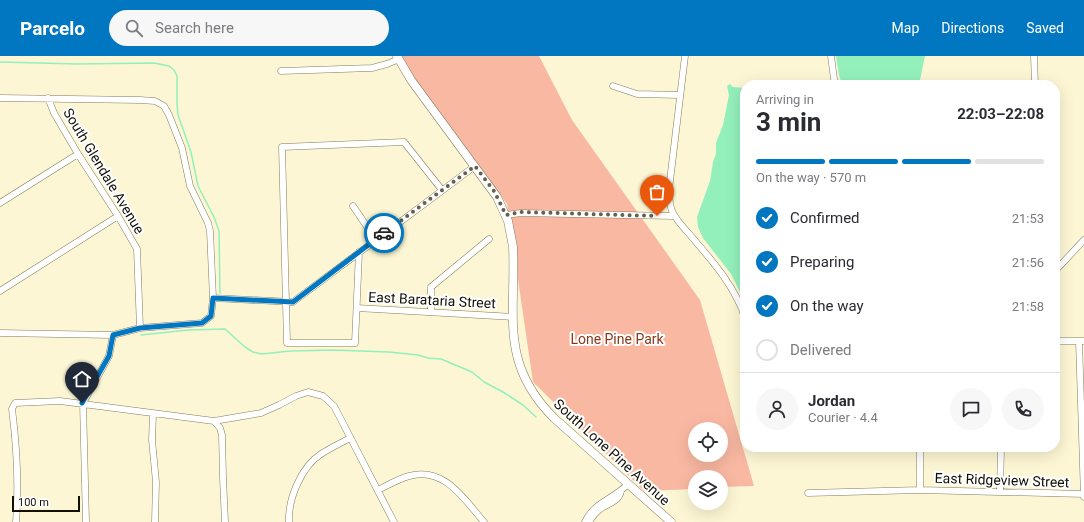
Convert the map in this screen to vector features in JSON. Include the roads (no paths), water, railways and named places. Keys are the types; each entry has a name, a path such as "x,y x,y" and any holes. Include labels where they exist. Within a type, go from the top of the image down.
{"main road":[{"name":"South Lone Pine Avenue","path":"398,58 411,80 494,191 506,215 513,247 514,343 516,356 523,375 533,394 554,418 671,522"}],"street":[{"path":"684,56 669,189 670,206 674,216 728,281 740,305"},
{"path":"830,56 836,80"},
{"path":"1034,56 1035,80"},
{"path":"281,71 372,68 382,66 398,58"},
{"path":"613,86 636,94 680,95"},
{"path":"0,98 155,101 164,106 182,148 190,186 208,223 211,239 213,298 211,316 202,323 140,328 113,335 0,333"},
{"name":"South Glendale Avenue","path":"48,98 54,113 78,154 118,216 137,249 140,328"},
{"path":"287,302 282,147 404,142 442,190"},
{"path":"0,203 78,154"},
{"path":"213,298 293,302 475,166"},
{"path":"353,206 376,240"},
{"path":"506,215 521,212 674,216"},
{"path":"0,291 118,216"},
{"path":"431,312 431,287 489,239"},
{"path":"1060,266 1084,240"},
{"path":"357,308 358,252"},
{"name":"East Barataria Street","path":"287,302 287,342 356,343 357,308 513,317"},
{"path":"86,522 82,403 109,356 113,335"},
{"path":"1060,341 1082,341 1084,495"},
{"path":"16,522 18,492 17,453 12,409 15,403 60,401 153,414 214,420 261,413 296,396 308,392 323,396 334,406 378,490 390,521"},
{"path":"153,414 152,440 156,482 155,522"},
{"path":"214,420 220,428 222,435 225,522"},
{"path":"289,522 292,499 298,482 308,467 319,455 350,438"},
{"path":"920,452 920,490"},
{"path":"1000,492 1001,452"},
{"path":"378,490 409,476 432,474 451,485 484,522"},
{"path":"584,522 598,505 616,497 617,492 621,491 628,484"},
{"name":"East Ridgeview Street","path":"808,493 920,490 1084,495"},
{"path":"589,522 592,514"}],"waterway":[{"path":"0,62 77,64 154,63 169,66 174,70 177,76 178,115 191,152 198,186 214,217 219,231 220,293"},
{"path":"141,335 188,330 225,329 245,347 253,352 262,354 290,351 333,350 389,352 441,359 472,372 484,382 523,405 536,417"}],"park label":[{"name":"Lone Pine Park","path":"617,339"}]}
